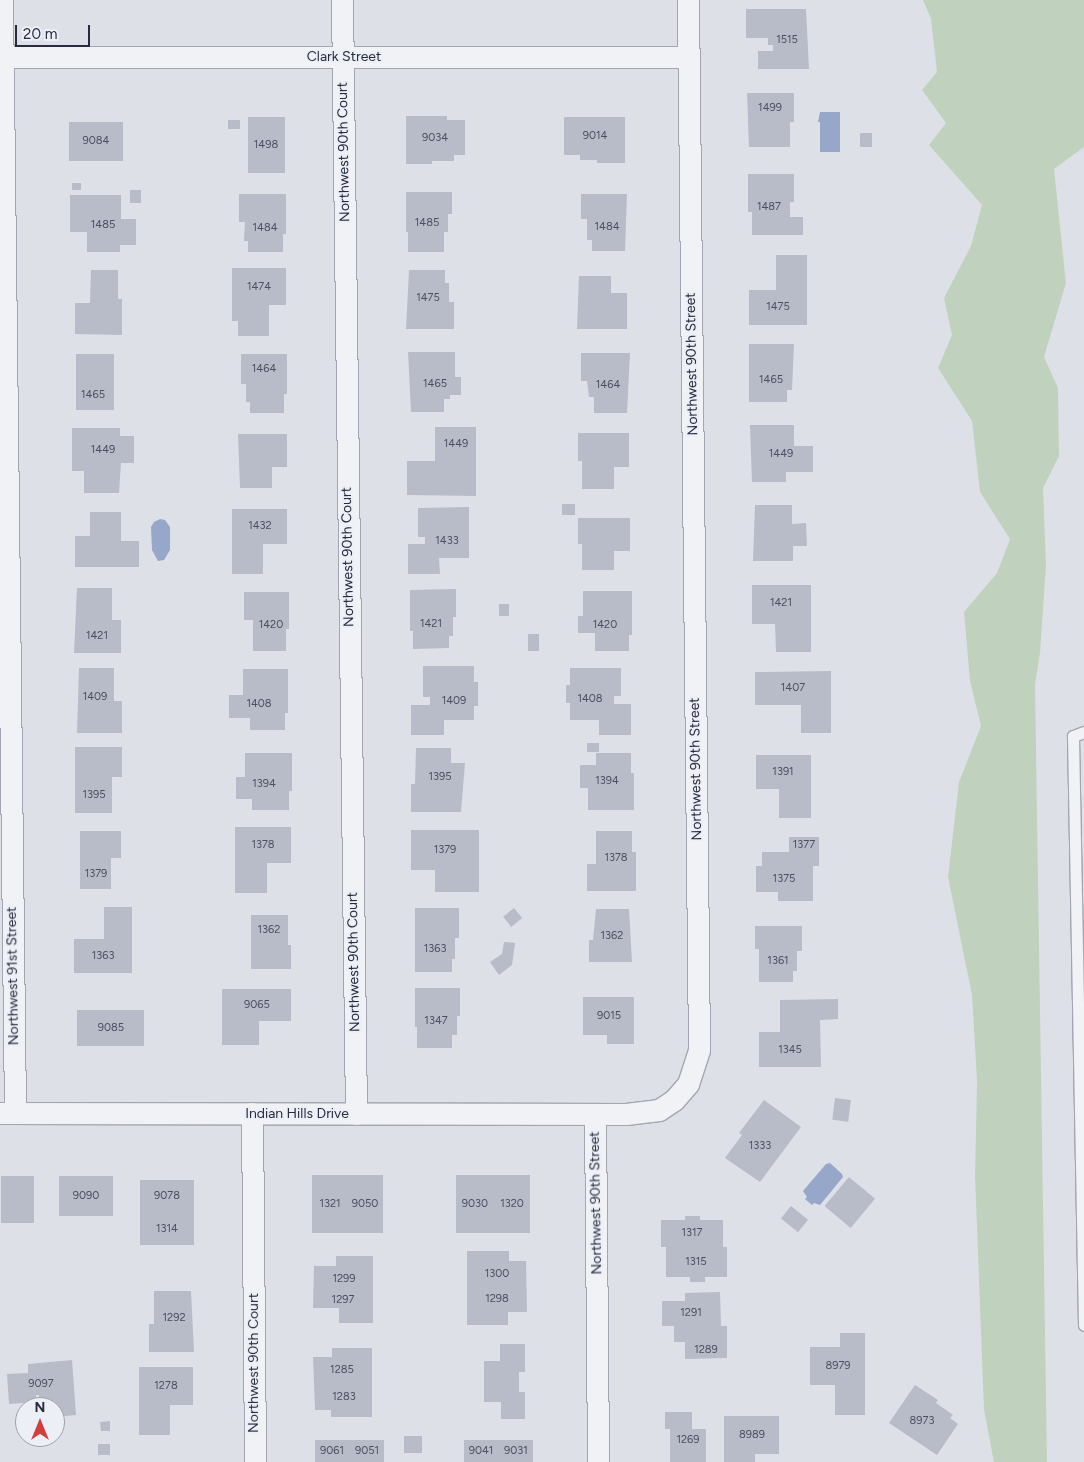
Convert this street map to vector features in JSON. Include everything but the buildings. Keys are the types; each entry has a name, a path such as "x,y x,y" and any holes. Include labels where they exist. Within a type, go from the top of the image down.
{"street":[{"name":"Northwest 91st Street","path":"2,0 8,1113"},
{"name":"Northwest 90th Court","path":"342,0 356,1114"},
{"name":"Northwest 90th Street","path":"598,1462 595,1114 626,1114 659,1110 674,1100 688,1084 699,1050 688,0"},
{"name":"Clark Street","path":"1,57 689,57"},
{"name":"Indian Hills Drive","path":"8,1113 595,1114"},
{"name":"Northwest 90th Court","path":"252,1114 255,1462"}],"lane":[{"path":"1084,732 1072,736 1080,916 1084,1325"}],"green space":[{"path":"923,0 1084,0 1084,147 1054,169 1066,283 1044,357 1058,388 1059,456 1043,488 1046,565 1040,653 1035,685 1047,1462 994,1462 984,1410 975,1176 977,1081 972,995 948,877 959,782 981,726 970,681 964,612 997,573 1010,539 980,492 972,421 938,368 952,335 944,298 971,246 982,205 929,145 946,123 922,90 937,72 931,19"}],"water":[{"path":"820,112 840,112 840,152 820,152 820,122 818,122"},
{"path":"160,519 165,520 170,527 170,550 164,560 158,561 152,550 151,527 154,522"},
{"path":"830,1163 843,1177 820,1205 814,1203 812,1205 805,1199 807,1197 803,1191 826,1164"}]}
